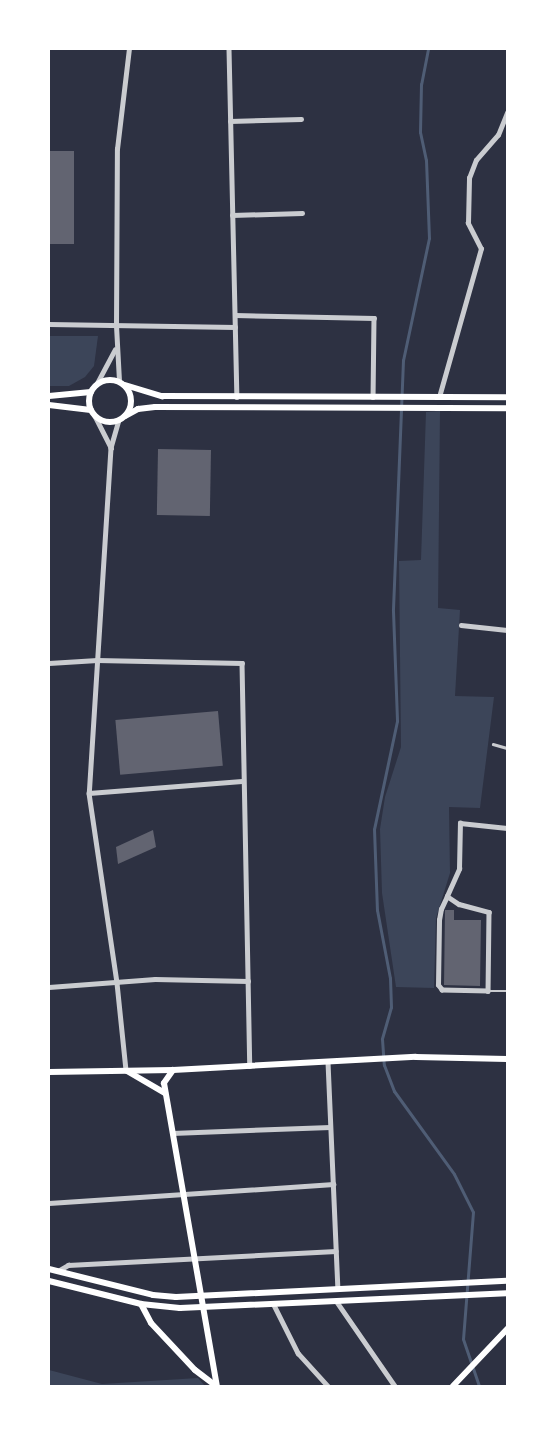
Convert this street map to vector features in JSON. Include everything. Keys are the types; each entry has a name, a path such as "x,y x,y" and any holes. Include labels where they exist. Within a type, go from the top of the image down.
{"main road":[{"path":"507,397 162,396 125,385 119,381 107,379 96,385 91,392 91,410 95,416 106,422 118,420 138,409 155,407 507,408"},
{"path":"125,385 132,398 125,416"},
{"path":"49,396 91,392"},
{"path":"49,405 91,410"},
{"path":"49,1072 174,1070 416,1057 507,1059"},
{"path":"126,1070 165,1093"},
{"path":"174,1070 165,1078 165,1093 216,1386"},
{"path":"49,1269 153,1295 200,1296 507,1281"},
{"path":"49,1281 141,1304 202,1307 507,1293"},
{"path":"141,1304 150,1323 195,1370 216,1386"},
{"path":"453,1386 507,1329"}],"street":[{"path":"119,381 116,347 117,150 129,49"},
{"path":"229,49 237,396"},
{"path":"439,397 481,249 468,223 469,178 476,160 498,135 507,113"},
{"path":"230,122 301,119"},
{"path":"232,215 302,213"},
{"path":"235,314 374,318 373,397"},
{"path":"49,324 235,327"},
{"path":"96,385 116,347"},
{"path":"95,416 111,448"},
{"path":"118,420 111,448 89,793 117,983 126,1070"},
{"path":"461,625 507,630"},
{"path":"49,663 97,660 242,663 242,781 250,1066"},
{"path":"89,793 242,781"},
{"path":"447,896 459,904 489,912 488,991 442,990 438,985 439,920 447,896 458,870 460,823 507,828"},
{"path":"49,986 155,979 248,981"},
{"path":"328,1062 338,1289"},
{"path":"172,1133 330,1127"},
{"path":"49,1203 182,1192 333,1184"},
{"path":"58,1271 68,1265 193,1256 336,1251"},
{"path":"337,1302 395,1386"},
{"path":"274,1305 298,1353 328,1386"}],"lane":[{"path":"493,744 507,748"},
{"path":"488,991 507,991"}],"shaded area":[{"path":"49,336 98,336 94,366 85,377 69,386 49,386"},
{"path":"440,411 438,608 460,610 455,696 494,697 480,808 449,807 450,873 436,918 434,988 396,987 382,893 380,829 385,797 401,747 399,561 421,560 426,412"},
{"path":"49,1370 102,1384 198,1378 205,1386 49,1386"}],"building":[{"path":"49,151 74,151 74,244 49,244"},
{"path":"158,449 211,450 210,516 157,515"},
{"path":"218,711 223,766 120,775 115,720"},
{"path":"153,830 156,847 118,864 116,847"},
{"path":"445,910 454,910 454,920 481,920 480,986 444,985"}],"waterway":[{"path":"428,49 421,84 420,132 426,160 429,238 403,360 393,611 397,721 374,829 377,910 390,978 391,1007 382,1039 384,1065 394,1091 454,1174 473,1212 463,1339 479,1386"}]}
